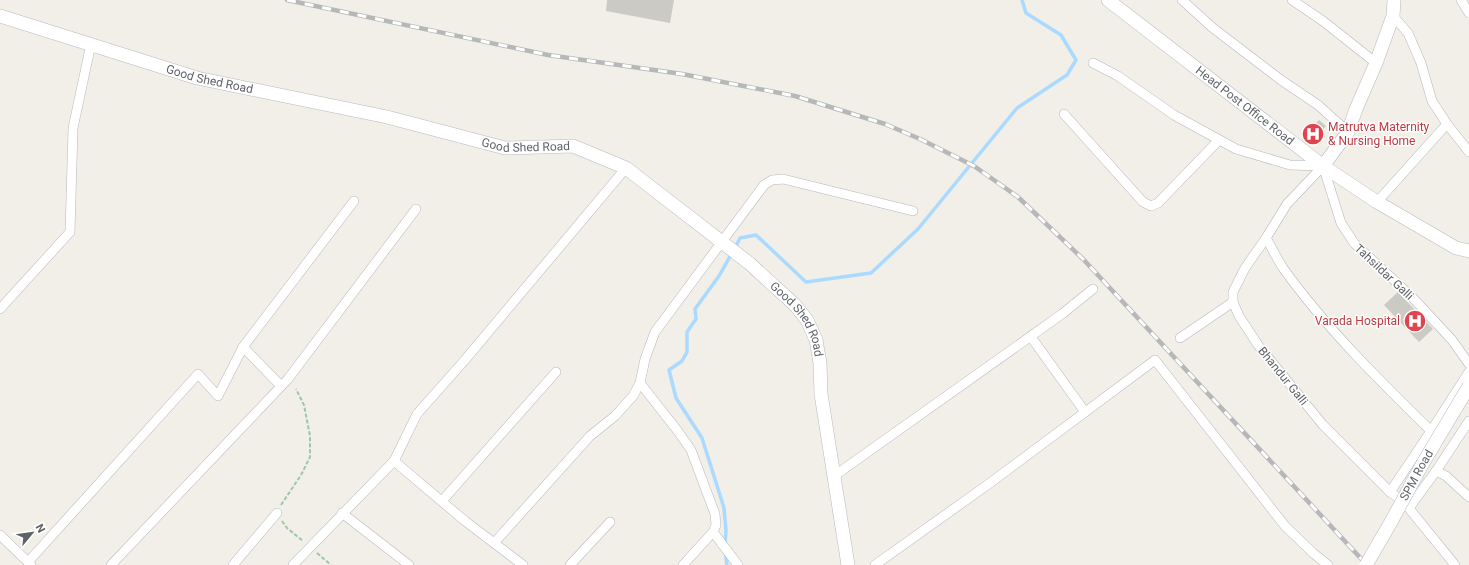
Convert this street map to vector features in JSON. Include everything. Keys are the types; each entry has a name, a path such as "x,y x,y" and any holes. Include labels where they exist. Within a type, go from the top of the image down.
{"street":[{"name":"Head Post Office Road","path":"1108,0 1323,166 1377,202 1456,248 1469,251"},
{"path":"1182,0 1213,28 1235,43 1281,80 1318,105 1348,132"},
{"path":"1292,0 1323,20 1376,63"},
{"path":"1180,338 1233,302 1233,292 1245,268 1288,204 1323,166 1348,132 1356,108 1376,63 1394,16 1394,0"},
{"path":"1461,0 1469,13"},
{"name":"Good Shed Road","path":"0,16 197,78 387,117 505,148 573,146 626,168 730,248 796,305 807,320 816,340 820,363 821,394 848,565"},
{"path":"1394,16 1408,33 1421,63 1432,101 1447,124 1469,152"},
{"path":"0,309 70,232 73,128 91,44"},
{"path":"1093,63 1118,76 1174,115 1236,149 1290,165 1323,166"},
{"path":"1064,114 1143,202 1151,206 1158,203 1219,140"},
{"path":"1377,202 1447,124"},
{"name":"Tahsildar Galli","path":"1323,166 1341,223 1354,243 1412,297 1452,340 1469,364"},
{"path":"293,565 394,461 417,414 474,349 626,168"},
{"path":"494,542 590,436 615,416 633,396 640,383 645,359 655,332 730,248 761,189 772,180 784,179 913,211"},
{"path":"0,536 30,564 198,374 218,396 243,347 354,200"},
{"path":"111,565 282,386 416,209"},
{"path":"1266,238 1282,267 1315,310 1378,379 1431,431"},
{"path":"834,476 1062,314 1093,290"},
{"name":"Bhandur Galli","path":"1233,302 1239,316 1258,345 1318,419 1390,492 1403,501 1455,565"},
{"path":"1031,336 1085,412"},
{"path":"243,347 282,386"},
{"path":"875,565 990,483 1155,360 1285,526 1328,565"},
{"path":"442,501 556,372"},
{"path":"1390,492 1469,372"},
{"path":"640,383 691,450 715,514 716,525 713,532 683,565"},
{"name":"SPM Road","path":"1366,565 1423,463 1469,386"},
{"path":"1409,508 1436,471 1469,421"},
{"path":"394,461 523,565"},
{"path":"1436,471 1446,476 1469,497"},
{"path":"233,565 277,513"},
{"path":"342,513 409,565"},
{"path":"570,565 610,522"},
{"path":"713,532 738,565"}],"path":[{"path":"296,389 304,405 310,436 310,457 301,475 284,499 277,513 287,528 331,565"}],"building":[{"path":"607,0 674,0 670,23 606,11"},
{"path":"1319,120 1326,126 1309,145 1302,139"},
{"path":"1398,292 1433,329 1419,342 1384,305"}],"waterway":[{"path":"735,248 740,238 756,235 806,282 871,273 918,229 1017,108 1067,75 1076,60 1061,35 1026,13 1022,0"},
{"path":"725,544 726,531 724,508 702,438 676,398 669,370 682,361 687,352 687,332 696,319 695,309 719,276 732,253"},
{"path":"725,550 727,565"}],"railway":[{"path":"287,0 548,55 682,74 795,96 885,124 920,139 974,166 1018,197 1083,259 1367,565"}],"place":[{"name":"Matrutva Maternity & Nursing Home","path":"1313,134"},
{"name":"Varada Hospital","path":"1415,321"}]}
